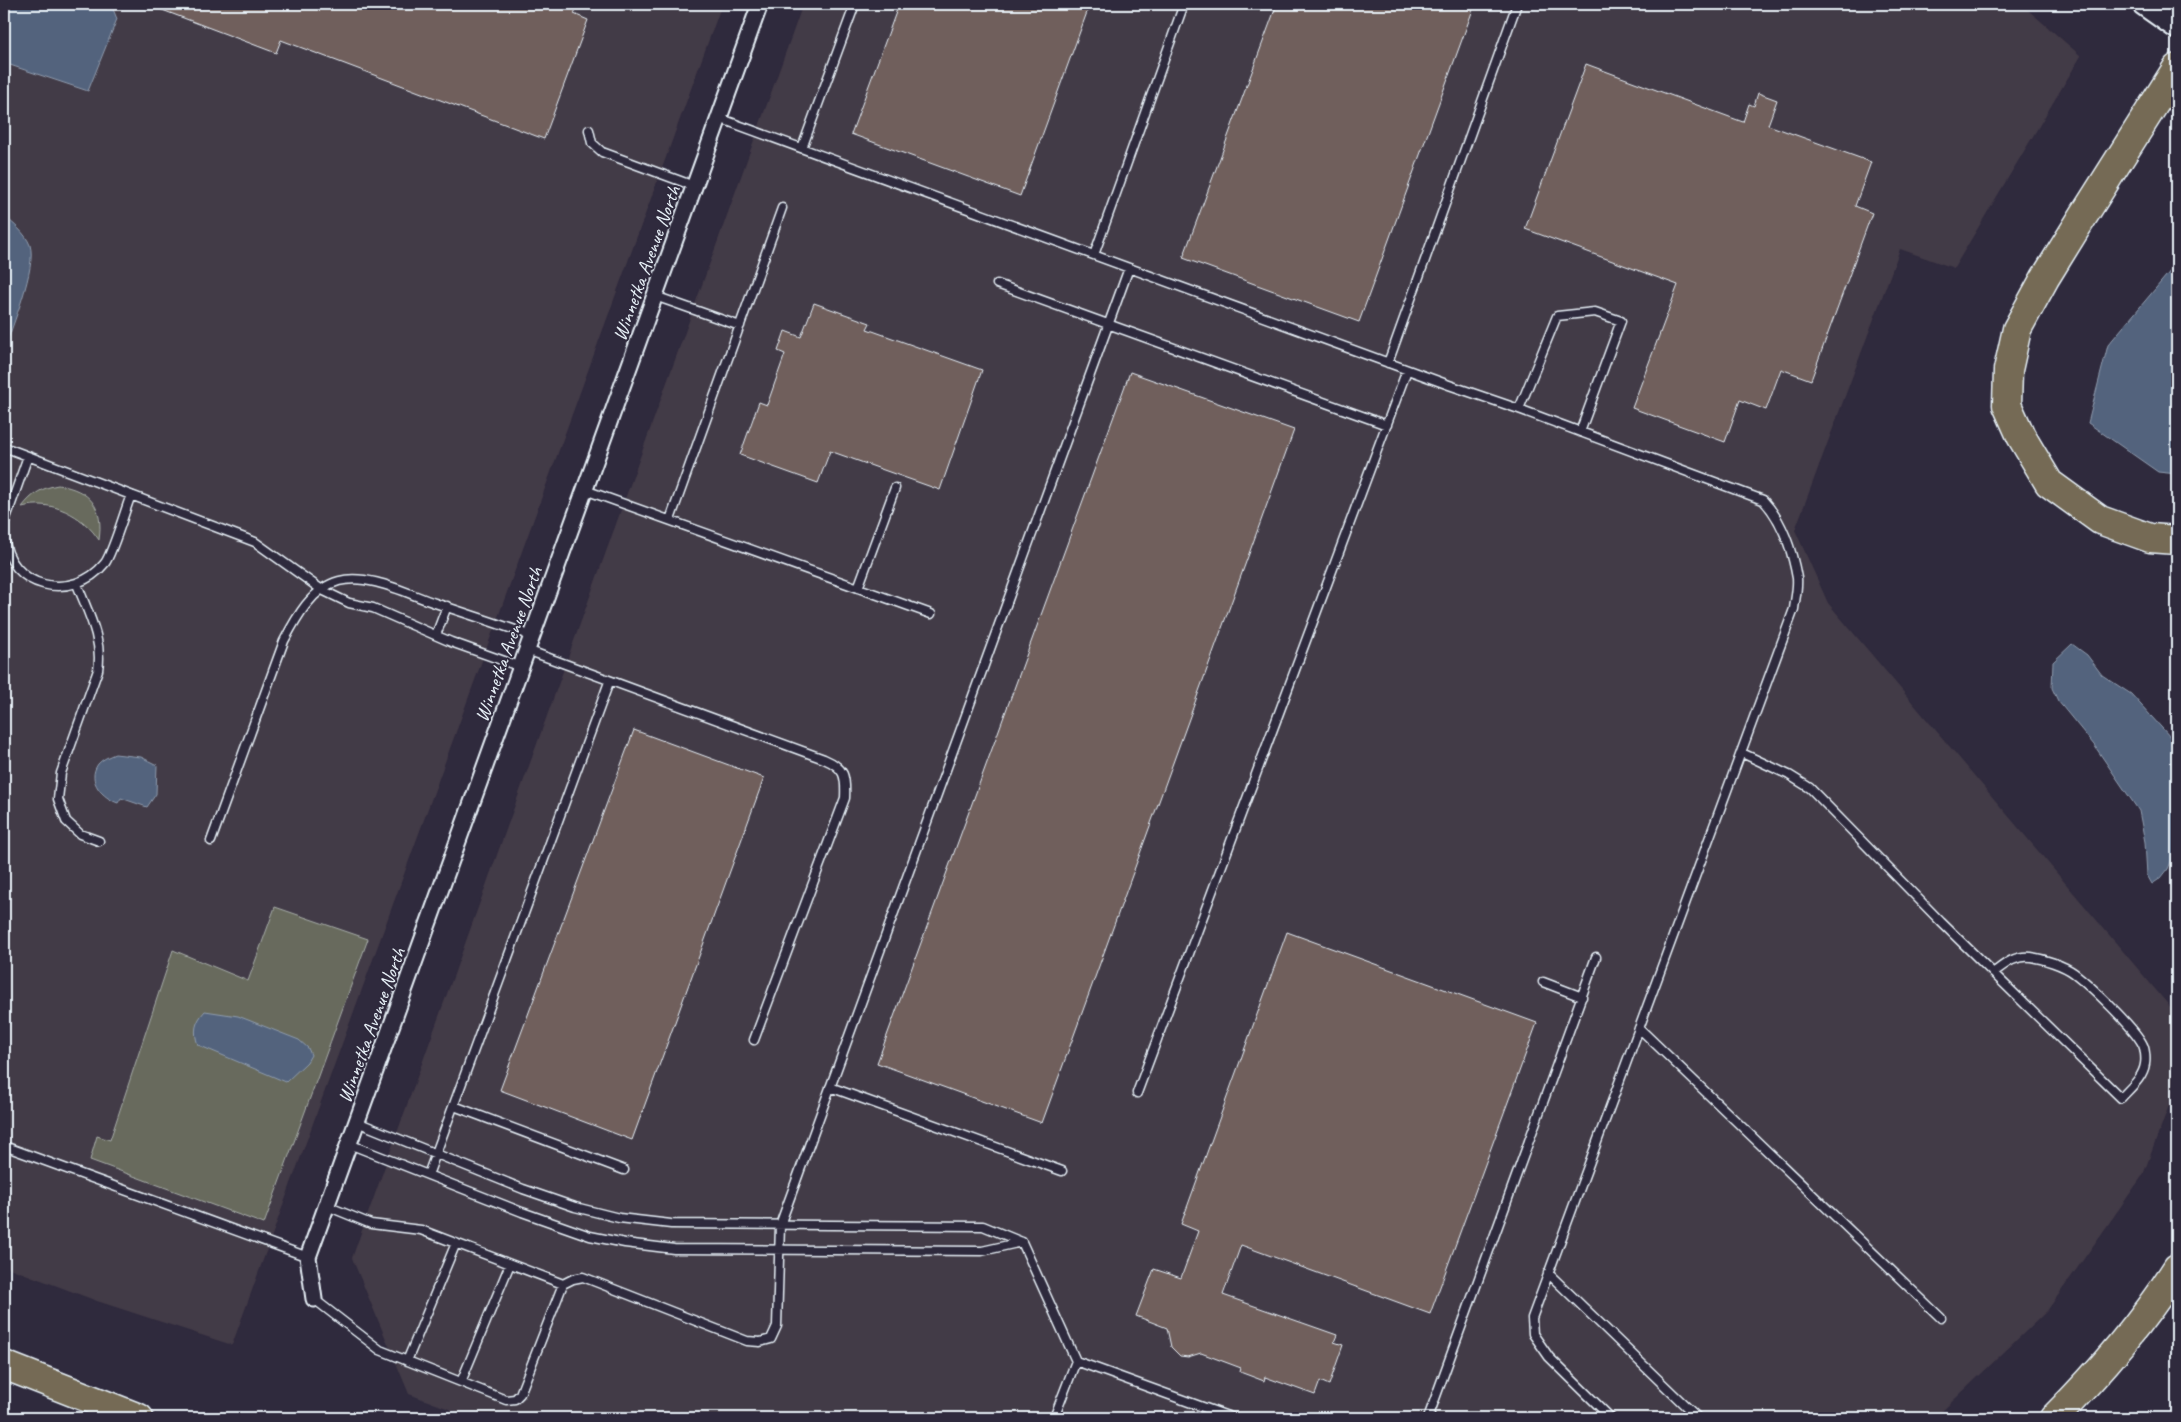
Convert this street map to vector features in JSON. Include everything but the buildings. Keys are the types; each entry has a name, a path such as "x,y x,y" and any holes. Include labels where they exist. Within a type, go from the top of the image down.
{"highway":[{"path":"2177,68 2045,278 2018,329 2008,370 2008,405 2021,436 2049,483 2100,520 2150,538 2177,540"},
{"path":"2054,1418 2080,1393 2139,1324 2177,1268"},
{"path":"4,1365 139,1418"},
{"path":"29,1375 156,1418"}],"street":[{"name":"Winnetka Avenue North","path":"314,1299 308,1257 760,4"},
{"path":"2143,4 2177,28"}],"lane":[{"path":"802,148 855,4"},
{"path":"1094,255 1184,4"},
{"path":"1388,362 1517,4"},
{"path":"719,118 1407,370 1519,409 1763,500 1774,512 1787,540 1797,580 1794,609 1532,1318 1533,1334 1548,1357 1611,1418"},
{"path":"589,130 592,143 602,152 694,186"},
{"path":"670,520 782,208"},
{"path":"314,1299 366,1342 380,1350 506,1400 515,1399 520,1394 563,1284 573,1278 583,1277 747,1341 760,1342 770,1339 777,1326 780,1225 1129,268"},
{"path":"997,284 1387,425"},
{"path":"655,296 740,326"},
{"path":"1519,409 1557,316 1595,312 1622,321 1580,432"},
{"path":"1137,1093 1407,370"},
{"path":"4,447 256,542 322,590 349,603 374,608 436,635 521,667"},
{"path":"4,524 28,456"},
{"path":"858,588 895,488"},
{"path":"585,490 931,614"},
{"path":"4,535 11,560 23,574 38,583 57,587 76,584 94,575 107,561 131,495"},
{"path":"211,841 284,641 306,605 322,590 340,580 362,580 388,585 532,636"},
{"path":"76,584 99,641 100,655 98,670 61,773 58,799 66,821 80,834 99,841"},
{"path":"436,635 446,606"},
{"path":"527,650 609,682 824,759 837,765 846,778 844,798 754,1040"},
{"path":"428,1175 609,682"},
{"path":"1742,753 1789,775 1810,788 1993,973 2121,1098 2140,1078 2145,1064 2144,1046 2135,1032 2073,972 2048,961 2030,957 2014,958 1993,973"},
{"path":"1428,1418 1596,958"},
{"path":"1543,982 1582,997"},
{"path":"1639,1028 1941,1318"},
{"path":"830,1087 1062,1171"},
{"path":"454,1106 624,1170"},
{"path":"357,1122 575,1207 619,1218 671,1224 983,1226 1022,1242 1076,1361 1054,1418"},
{"path":"349,1144 522,1212 590,1236 626,1243 674,1249 982,1251 1022,1242"},
{"path":"4,1146 308,1257"},
{"path":"327,1206 371,1224 421,1230 563,1284"},
{"path":"407,1361 456,1243"},
{"path":"461,1382 510,1264"},
{"path":"1548,1274 1698,1418"},
{"path":"1076,1361 1233,1418"}],"shaded area":[{"path":"4,4 722,4 232,1345 97,1301 4,1266"},
{"path":"803,4 2021,4 2081,56 1954,268 1900,249 1795,530 1828,603 2177,1015 2177,1064 2171,1100 2143,1175 2047,1311 1935,1418 473,1418 409,1394 352,1258"}],"green space":[{"path":"58,485 79,491 92,502 97,509 99,518 99,540 84,523 65,511 44,505 22,507 38,492"},
{"path":"275,907 368,939 264,1224 90,1160 97,1136 110,1140 173,950 248,981"}],"water":[{"path":"4,4 111,4 117,19 88,91 4,63"},
{"path":"4,216 26,237 30,245 31,255 23,297 4,350"},
{"path":"2177,263 2177,474 2158,472 2088,423 2108,345"},
{"path":"2072,644 2087,655 2102,675 2131,694 2171,738 2177,750 2177,847 2168,869 2161,878 2152,884 2147,875 2145,842 2139,811 2094,745 2058,701 2052,688 2053,662"},
{"path":"115,754 141,757 157,765 156,794 147,807 121,798 118,803 112,801 98,788 94,777 98,764"},
{"path":"205,1011 238,1016 299,1040 308,1048 311,1055 307,1062 286,1082 198,1045 196,1027"}]}
